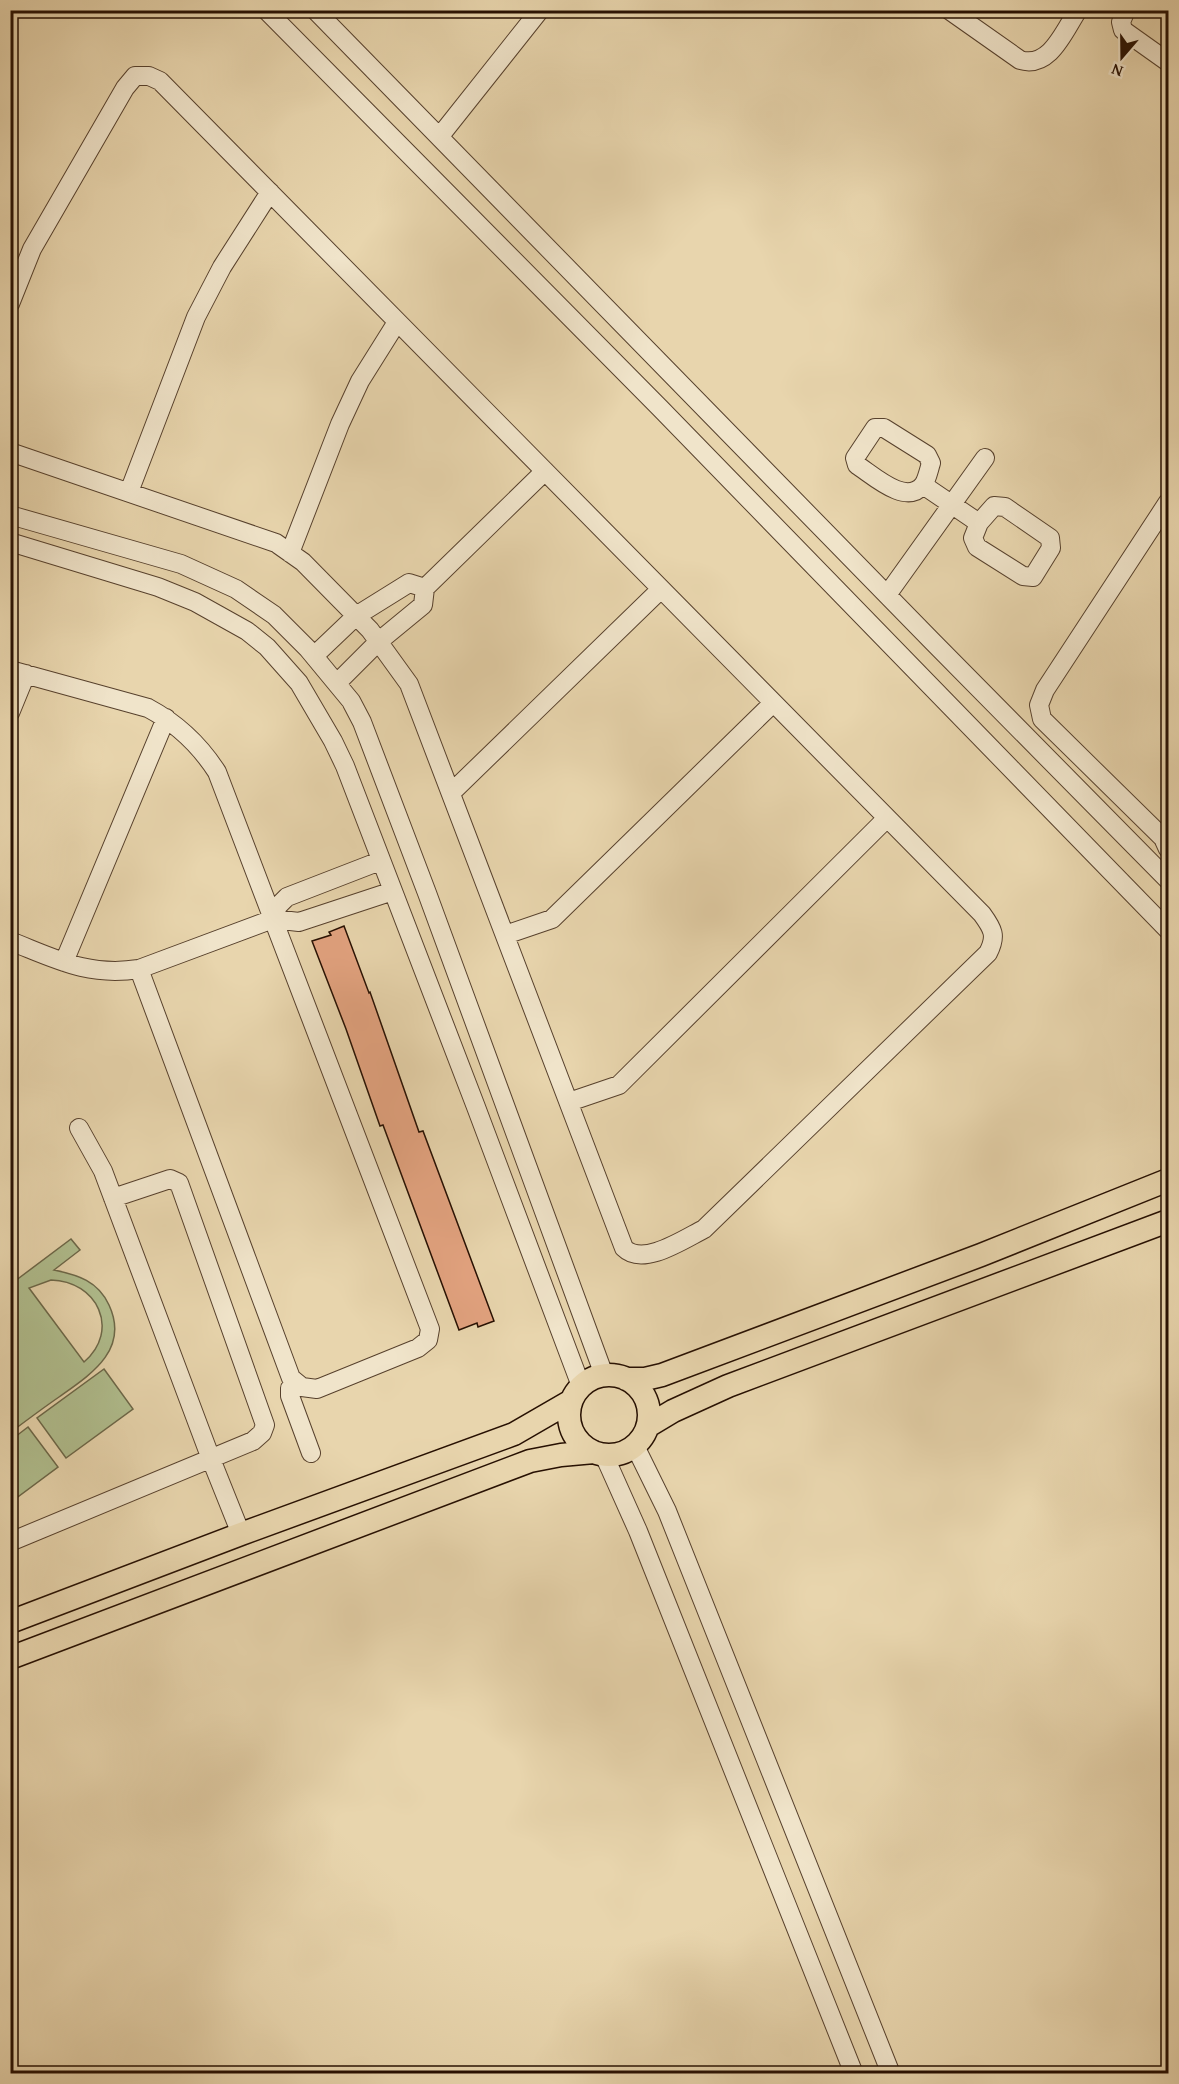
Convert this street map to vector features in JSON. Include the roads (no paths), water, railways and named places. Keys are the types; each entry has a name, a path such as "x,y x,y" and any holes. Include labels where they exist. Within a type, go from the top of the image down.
{"main road":[{"path":"10,1622 514,1434 576,1393 588,1381 604,1375 626,1379 645,1379 662,1374 981,1255 1168,1180"},
{"path":"648,1426 673,1411 728,1386 1168,1221"},
{"path":"10,1658 530,1461 561,1455 599,1453 615,1455 634,1446 643,1437 648,1426 649,1415 643,1394 626,1379"},
{"path":"576,1393 568,1413 570,1425 575,1437 584,1446 599,1453"}],"street":[{"path":"266,10 677,425 1168,930"},
{"path":"315,10 887,595 1168,874"},
{"path":"440,136 540,10"},
{"path":"949,10 1020,60 1034,62 1046,57 1078,10"},
{"path":"1126,10 1121,22 1123,30 1168,62"},
{"path":"10,304 32,249 124,88 135,76 149,76 160,81 982,914 992,927 993,943 988,953 704,1229 665,1249 643,1255 629,1252 624,1248 409,684 378,642 356,615 303,562 276,543 10,452"},
{"path":"129,492 196,317 222,267 270,192"},
{"path":"290,553 340,424 360,381 397,322"},
{"path":"887,595 985,458"},
{"path":"337,683 378,642 423,605 425,588 545,471"},
{"path":"923,485 979,523"},
{"path":"1168,502 1046,690 1039,705 1042,719 1163,838 1168,849"},
{"path":"10,515 181,564 236,589 274,615 314,656 351,701 362,722 427,893 604,1375"},
{"path":"10,542 158,587 222,616 247,631 267,647 299,683 333,741 348,775 476,1107 576,1393"},
{"path":"129,579 137,551"},
{"path":"314,656 356,615 409,583 425,588"},
{"path":"451,793 661,589"},
{"path":"10,713 18,672 148,708 186,733 204,751 217,772 430,1329 428,1340 424,1345 316,1389 302,1387 295,1383 287,1372 139,969"},
{"path":"505,935 552,919 773,703"},
{"path":"64,962 166,718"},
{"path":"569,1102 619,1085 887,818"},
{"path":"273,919 278,906 287,897 380,861"},
{"path":"10,941 64,962 101,972 120,972 139,969 273,919 282,922 299,922 393,891"},
{"path":"476,1107 502,1100"},
{"path":"79,1128 103,1171 211,1460 242,1534"},
{"path":"10,1542 253,1441 262,1433 265,1425 179,1183 172,1179 153,1183 112,1198"},
{"path":"295,1383 290,1388 290,1396 311,1453"},
{"path":"634,1446 667,1511 891,2073"},
{"path":"599,1453 638,1531 854,2073"},
{"path":"705,1699 737,1687"}]}
